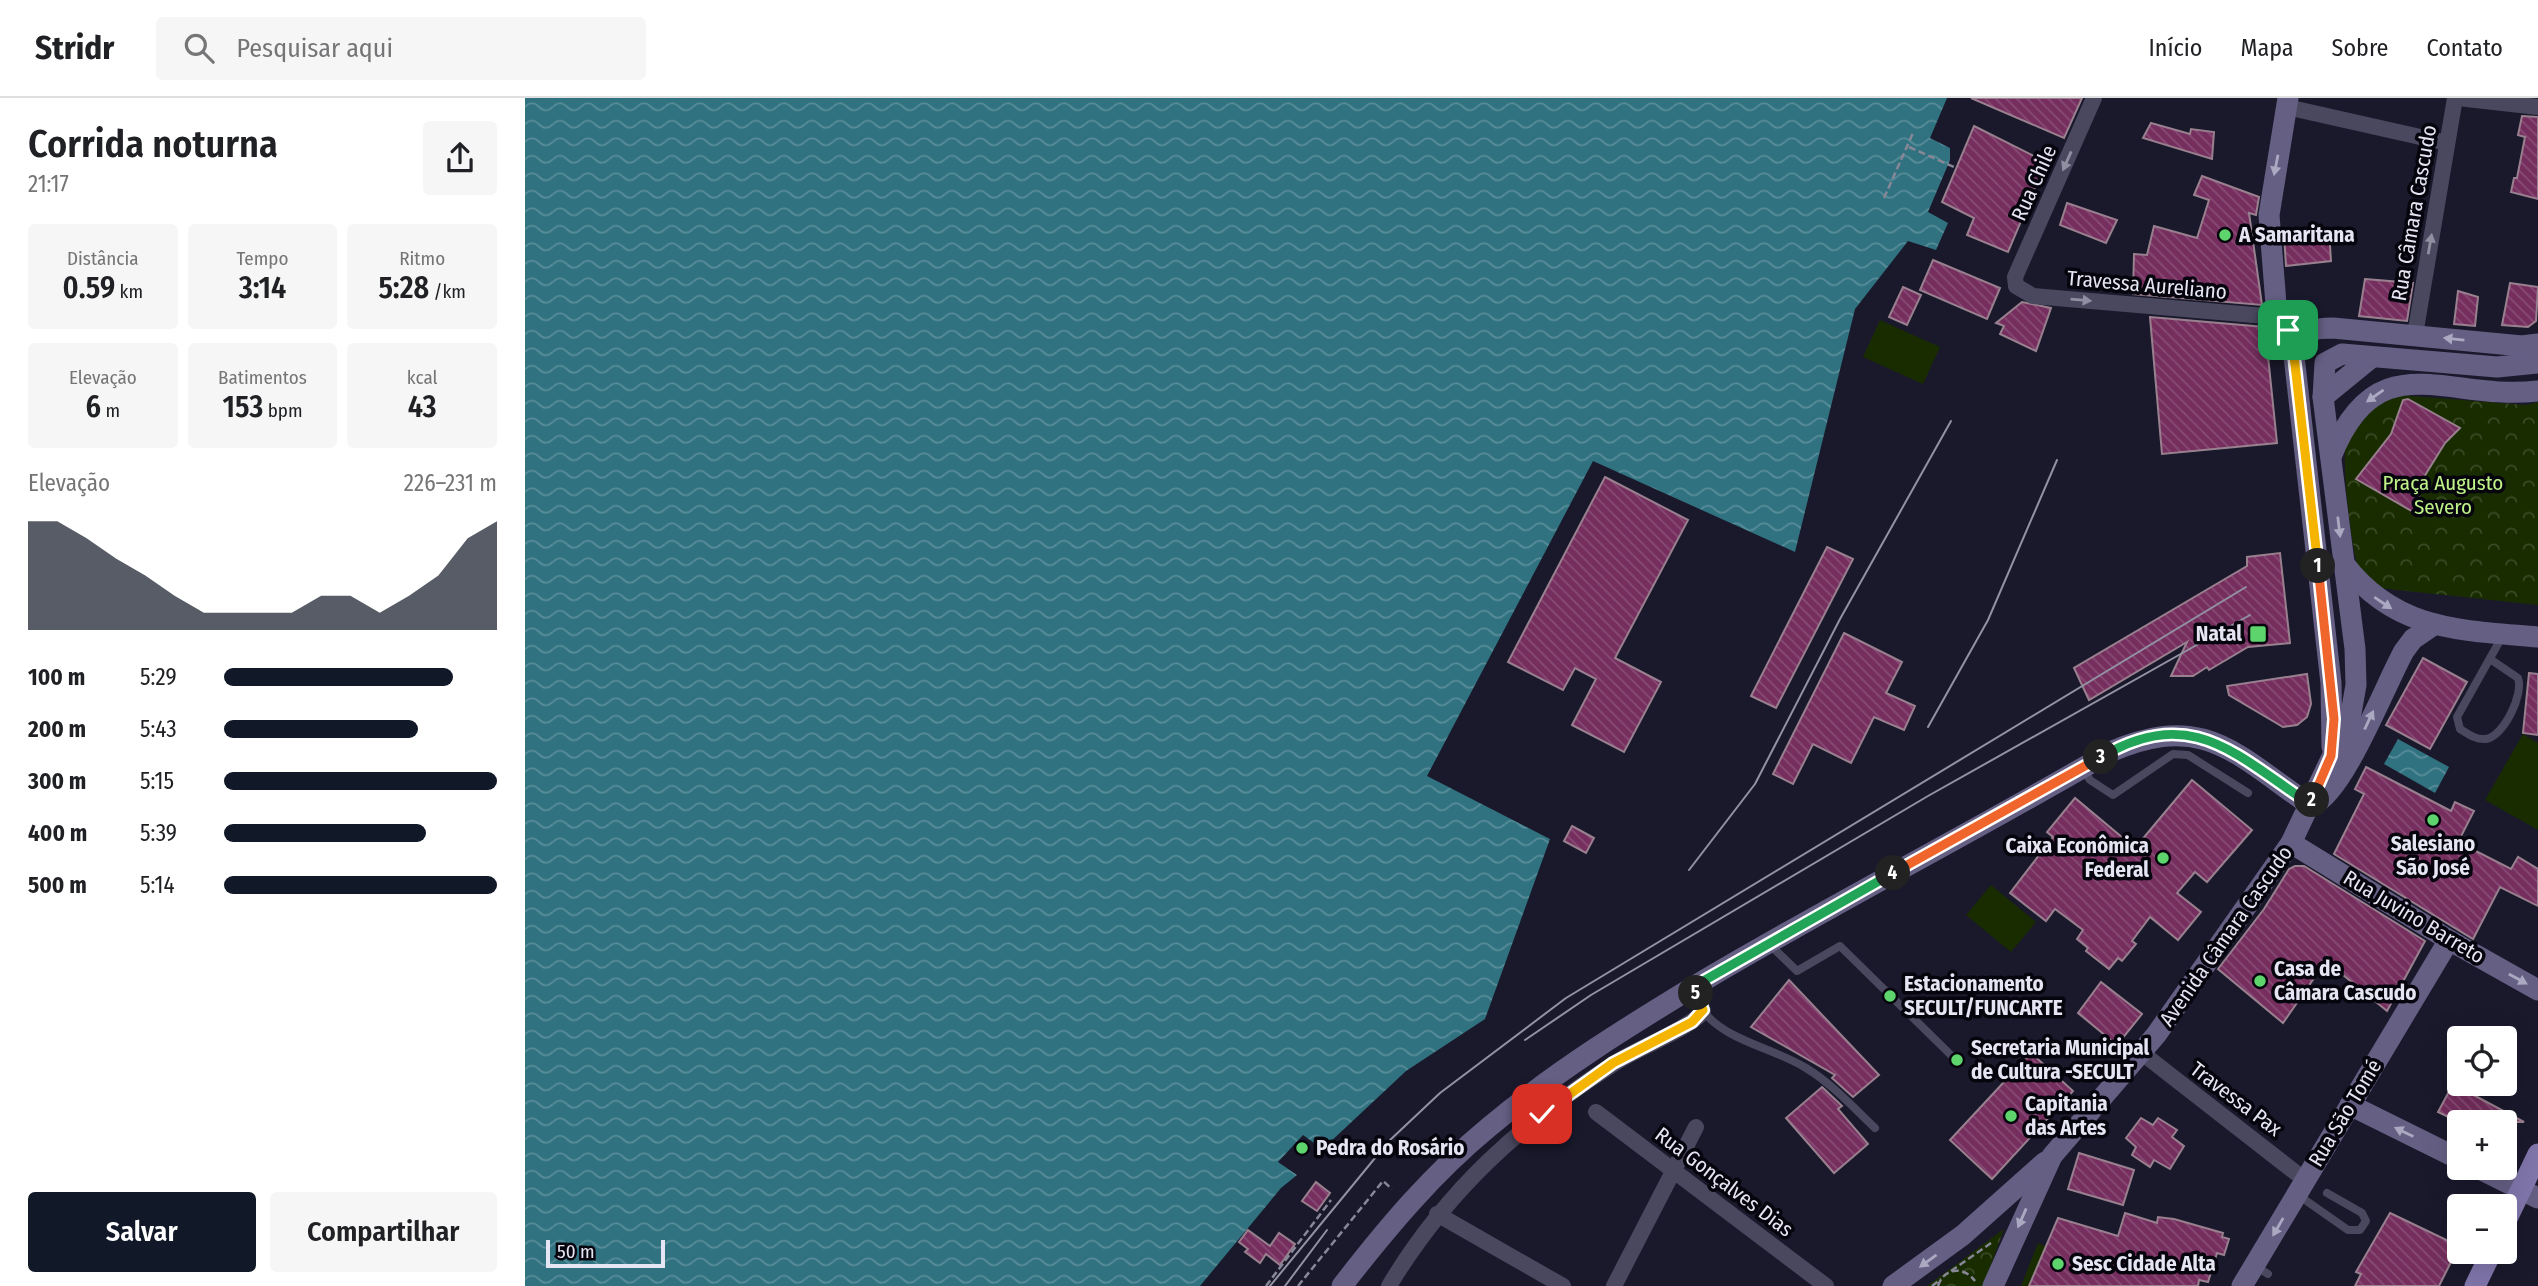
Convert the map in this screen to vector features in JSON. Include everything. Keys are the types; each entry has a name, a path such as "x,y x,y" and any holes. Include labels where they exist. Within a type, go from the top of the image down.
{"main road":[{"path":"2288,102 2269,215 2277,317 2288,330 2293,347 2331,683 2331,756"},
{"path":"2293,347 2297,338 2307,331 2319,328 2530,345"},
{"path":"1342,1286 1420,1192 1487,1128 1560,1071 1767,943 2141,738 2185,735 2225,746 2310,804 2350,719 2356,685 2355,649 2323,397 2323,368 2328,360 2342,354 2497,368 2538,363"},
{"path":"2330,459 2341,433 2353,415 2381,390 2429,385 2538,391"},
{"path":"2344,564 2383,604 2412,619 2538,637"},
{"name":"Avenida Câmara Cascudo","path":"1988,1280 2052,1156 2142,1053 2291,843 2310,804 2324,798 2344,772 2413,639 2435,624"},
{"name":"Rua Juvino Barreto","path":"2291,843 2449,940 2538,990"},
{"name":"Rua São Tomé","path":"2242,1286 2261,1270 2301,1187 2449,940"},
{"path":"2350,1105 2447,1153"},
{"path":"2517,1210 2530,1194 2538,1154"},
{"path":"1893,1286 1963,1235 2052,1156"},
{"path":"2502,1180 2530,1194"},
{"path":"2475,1286 2486,1264"}],"street":[{"name":"Rua Chile","path":"2016,286 2015,277 2094,98"},
{"path":"2456,98 2538,107"},
{"name":"Rua Câmara Cascudo","path":"2414,335 2456,98"},
{"path":"2288,102 2447,143"},
{"name":"Travessa Aureliano","path":"2016,286 2033,296 2277,317"},
{"path":"1389,1286 1437,1214 1468,1178 1542,1114 1613,1063 1692,1022 1703,1010 1697,994 1691,988"},
{"name":"Travessa Pax","path":"2142,1053 2301,1187"},
{"name":"Rua Gonçalves Dias","path":"1596,1112 1826,1286"},
{"path":"1614,1286 1696,1127"},
{"path":"1437,1214 1563,1286"}],"lane":[{"path":"2490,659 2518,678 2520,692 2500,730 2490,738 2477,739 2460,729 2457,717 2504,634"},
{"path":"2082,768 2090,780 2113,795 2169,755 2188,755 2248,793"},
{"path":"1767,943 1797,971 1840,946 1959,1063"},
{"path":"1703,1010 1711,1021 1724,1030 1787,1057 1818,1075 1875,1128"},
{"path":"2301,1187 2348,1230 2360,1230 2366,1221 2362,1213 2327,1193"}],"path":[{"path":"1884,198 1913,133"},
{"path":"1907,146 1954,167"},
{"path":"1299,1286 1383,1181 1392,1189"},
{"path":"1266,1286 1331,1200"},
{"path":"1932,1286 1994,1241 1990,1252"},
{"path":"1951,1271 1968,1273 1978,1286 1988,1280"},
{"path":"1938,1286 1941,1279"}],"green space":[{"path":"1880,320 1940,347 1923,384 1863,357"},
{"name":"Praça Augusto Severo","path":"2398,395 2526,405 2538,402 2538,605 2379,588 2360,574 2348,505 2345,450 2347,441 2362,417"},
{"path":"2523,734 2538,743 2538,830 2485,800"},
{"path":"1991,885 2036,922 2011,952 1966,915"},
{"path":"2004,1229 1983,1286 1927,1286"},
{"name":"Sesc Cidade Alta","path":"2038,1243 2135,1286 2021,1286"}],"water":[{"path":"525,98 1947,98 1930,138 1950,148 1950,160 1928,212 1948,223 1936,250 1908,241 1855,309 1795,552 1593,461 1427,776 1550,839 1485,1019 1406,1071 1328,1144 1321,1148 1303,1135 1278,1162 1297,1175 1281,1188 1200,1286 525,1286"},
{"path":"2398,739 2449,767 2435,793 2384,764"}],"building":[{"path":"1971,98 2082,98 2064,138"},
{"path":"2522,116 2538,117 2538,199 2511,192 2514,178 2517,178 2525,137 2518,135"},
{"path":"2151,123 2190,134 2191,129 2214,132 2212,159 2143,138"},
{"path":"1974,126 2046,162 2008,252 1967,235 1974,218 1942,202"},
{"path":"2202,176 2259,197 2256,215 2249,213 2262,305 2133,294 2134,254 2147,255 2154,226 2197,238 2209,200 2194,195"},
{"path":"2067,203 2117,220 2106,243 2060,225"},
{"path":"2329,231 2331,261 2286,266 2284,234"},
{"path":"1933,260 2000,288 1987,319 1920,290"},
{"path":"2365,279 2413,283 2407,321 2359,316"},
{"path":"2510,283 2538,287 2536,321 2528,327 2502,325"},
{"path":"1903,287 1921,295 1907,325 1889,317"},
{"path":"2458,291 2478,297 2475,326 2454,324"},
{"path":"2022,302 2051,308 2036,351 2000,334 2004,326 1996,323"},
{"path":"2150,317 2265,327 2277,443 2162,454"},
{"path":"2408,399 2460,428 2445,443 2424,477 2415,513 2356,479 2391,434 2403,400"},
{"path":"1605,477 1688,520 1615,658 1661,682 1624,752 1572,725 1596,679 1575,668 1563,690 1508,662"},
{"path":"1827,547 1853,559 1776,708 1751,696"},
{"name":"Natal","path":"2280,553 2290,643 2248,647 2209,670 2207,667 2193,676 2171,676 2187,642 2089,700 2074,668 2247,566 2247,557"},
{"path":"1844,633 1902,662 1886,693 1915,706 1904,730 1874,717 1851,763 1813,744 1793,784 1773,774"},
{"path":"2423,658 2467,682 2430,749 2386,725"},
{"path":"2529,673 2538,674 2538,735 2523,733"},
{"path":"2307,674 2311,704 2307,717 2297,725 2283,727 2229,695 2227,686"},
{"path":"2366,767 2451,811 2455,802 2474,811 2458,842 2511,869 2518,857 2538,869 2538,906 2500,887 2473,939 2334,854 2364,794 2355,789"},
{"path":"2192,780 2252,830 2207,882 2195,872 2177,893 2201,912 2178,940 2150,917 2132,941 2136,944 2122,961 2118,958 2109,969 2086,951 2088,948 2077,939 2083,930 2055,909 2046,921 2010,893 2053,837 2047,832 2075,798 2135,848"},
{"path":"1572,826 1594,838 1586,853 1564,841"},
{"path":"2304,866 2425,941 2387,1011 2326,961 2283,1023 2218,969 2264,909 2289,869"},
{"path":"1789,980 1879,1075 1853,1097 1832,1078 1835,1075 1751,1027"},
{"path":"2101,982 2142,1014 2117,1045 2078,1013"},
{"name":"Capitania das Artes","path":"2031,1053 2073,1091 1992,1179 1950,1140"},
{"path":"1822,1087 1842,1106 1838,1109 1868,1144 1834,1173 1786,1118"},
{"path":"2447,1095 2475,1096 2502,1110 2447,1110 2447,1116 2438,1112"},
{"path":"2141,1118 2153,1125 2158,1118 2177,1130 2172,1137 2184,1146 2170,1169 2154,1160 2150,1167 2132,1155 2136,1147 2126,1138"},
{"path":"2079,1153 2134,1170 2123,1205 2068,1189"},
{"path":"1316,1182 1330,1193 1317,1211 1302,1201"},
{"path":"2125,1213 2157,1223 2158,1217 2174,1219 2223,1233 2222,1237 2229,1239 2224,1255 2217,1253 2208,1282 2199,1280 2198,1286 2029,1286 2058,1218 2118,1236"},
{"path":"2390,1213 2447,1240 2447,1264 2450,1264 2439,1286 2355,1286 2361,1274 2356,1272"},
{"path":"1248,1230 1270,1246 1279,1233 1295,1244 1280,1265 1266,1254 1260,1263 1245,1252 1248,1249 1239,1242"}],"tram line":[{"path":"1689,870 1755,784 1840,619 1951,421"},
{"path":"1928,727 1988,620 2057,460"},
{"path":"1270,1286 1389,1141 1440,1093 1566,998 2246,587"},
{"path":"1525,1040 1591,995 1928,796 2250,615"},
{"path":"1285,1286 1327,1230"}],"place":[{"name":"A Samaritana","path":"2225,235"},
{"name":"Natal","path":"2258,634"},
{"name":"Salesiano São José","path":"2433,820"},
{"name":"Caixa Econômica Federal","path":"2163,858"},
{"name":"Casa de Câmara Cascudo","path":"2260,981"},
{"name":"Estacionamento SECULT/FUNCARTE","path":"1890,996"},
{"name":"Secretaria Municipal de Cultura -SECULT","path":"1957,1060"},
{"name":"Capitania das Artes","path":"2011,1116"},
{"name":"Pedra do Rosário","path":"1302,1148"},
{"name":"Sesc Cidade Alta","path":"2058,1264"}],"route":[{"path":"1542,1114 1613,1063 1692,1022 1703,1010 1697,994 1691,988 1839,902 1933,853 2110,752 2141,738 2185,735 2210,739 2252,763 2310,804 2331,756 2334,719 2293,347 2288,330"}]}
